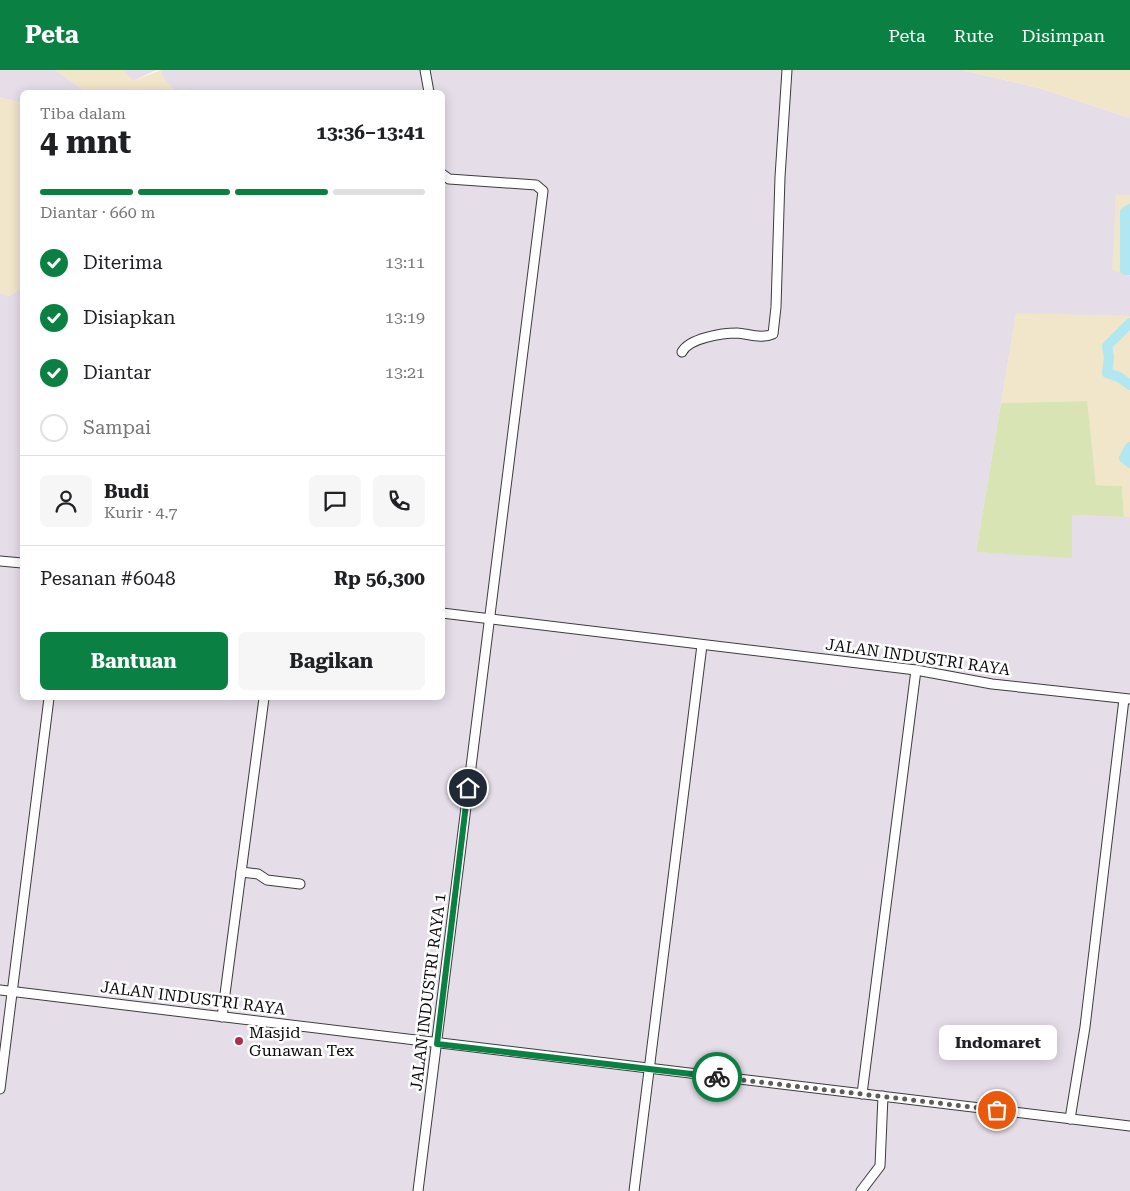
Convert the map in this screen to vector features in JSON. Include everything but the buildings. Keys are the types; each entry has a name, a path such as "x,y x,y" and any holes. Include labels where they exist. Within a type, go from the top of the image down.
{"street":[{"path":"425,70 428,90"},
{"path":"682,352 691,344 727,334 765,336 773,334 779,262 780,177 786,70"},
{"name":"JALAN INDUSTRI RAYA 1","path":"418,1191 543,191 536,185 449,179 445,176"},
{"path":"0,560 20,563"},
{"name":"JALAN INDUSTRI RAYA","path":"445,613 916,670 992,684 1127,699"},
{"path":"634,1191 702,645"},
{"path":"862,1094 916,670"},
{"path":"1070,1119 1085,1028 1127,699"},
{"path":"0,1089 49,700"},
{"path":"222,1017 264,700"},
{"path":"241,872 258,874 267,880 300,884"},
{"name":"JALAN INDUSTRI RAYA","path":"0,990 1130,1126"},
{"path":"861,1191 880,1166 883,1096"}],"shaded area":[{"path":"0,70 55,70 84,90 20,90 20,103 0,98"},
{"path":"55,70 123,70 133,81 161,70 163,78 174,90 84,90"},
{"path":"123,70 156,70 133,81"},
{"path":"161,70 962,70 1039,88 1130,118 1130,195 1116,195 1113,270 1130,276 1130,316 1016,314 976,552 1072,557 1072,515 1130,517 1130,1191 0,1191 0,293 9,296 20,289 20,700 445,700 445,90 174,90 163,78"},
{"path":"962,70 1130,70 1130,118 1039,88"},
{"path":"0,98 20,103 20,289 9,296 0,293"},
{"path":"1116,195 1130,195 1130,276 1112,270"},
{"path":"1016,313 1130,316 1130,517 1124,517 1122,486 1096,485 1086,401 1001,403"}],"green space":[{"path":"1087,401 1096,485 1122,486 1124,517 1072,515 1072,558 976,552 1001,403"}],"waterway":[{"path":"1130,209 1125,212 1125,270 1130,270"},
{"path":"1130,323 1107,346 1109,357 1107,373 1119,377 1130,385"},
{"path":"1130,447 1124,458 1130,463"}],"way so far":[{"path":"717,1077 997,1110"}],"place":[{"name":"Masjid Gunawan Tex","path":"239,1041"},
{"name":"Indomaret","path":"997,1110"}],"route":[{"path":"468,788 437,1044 717,1077"}]}
